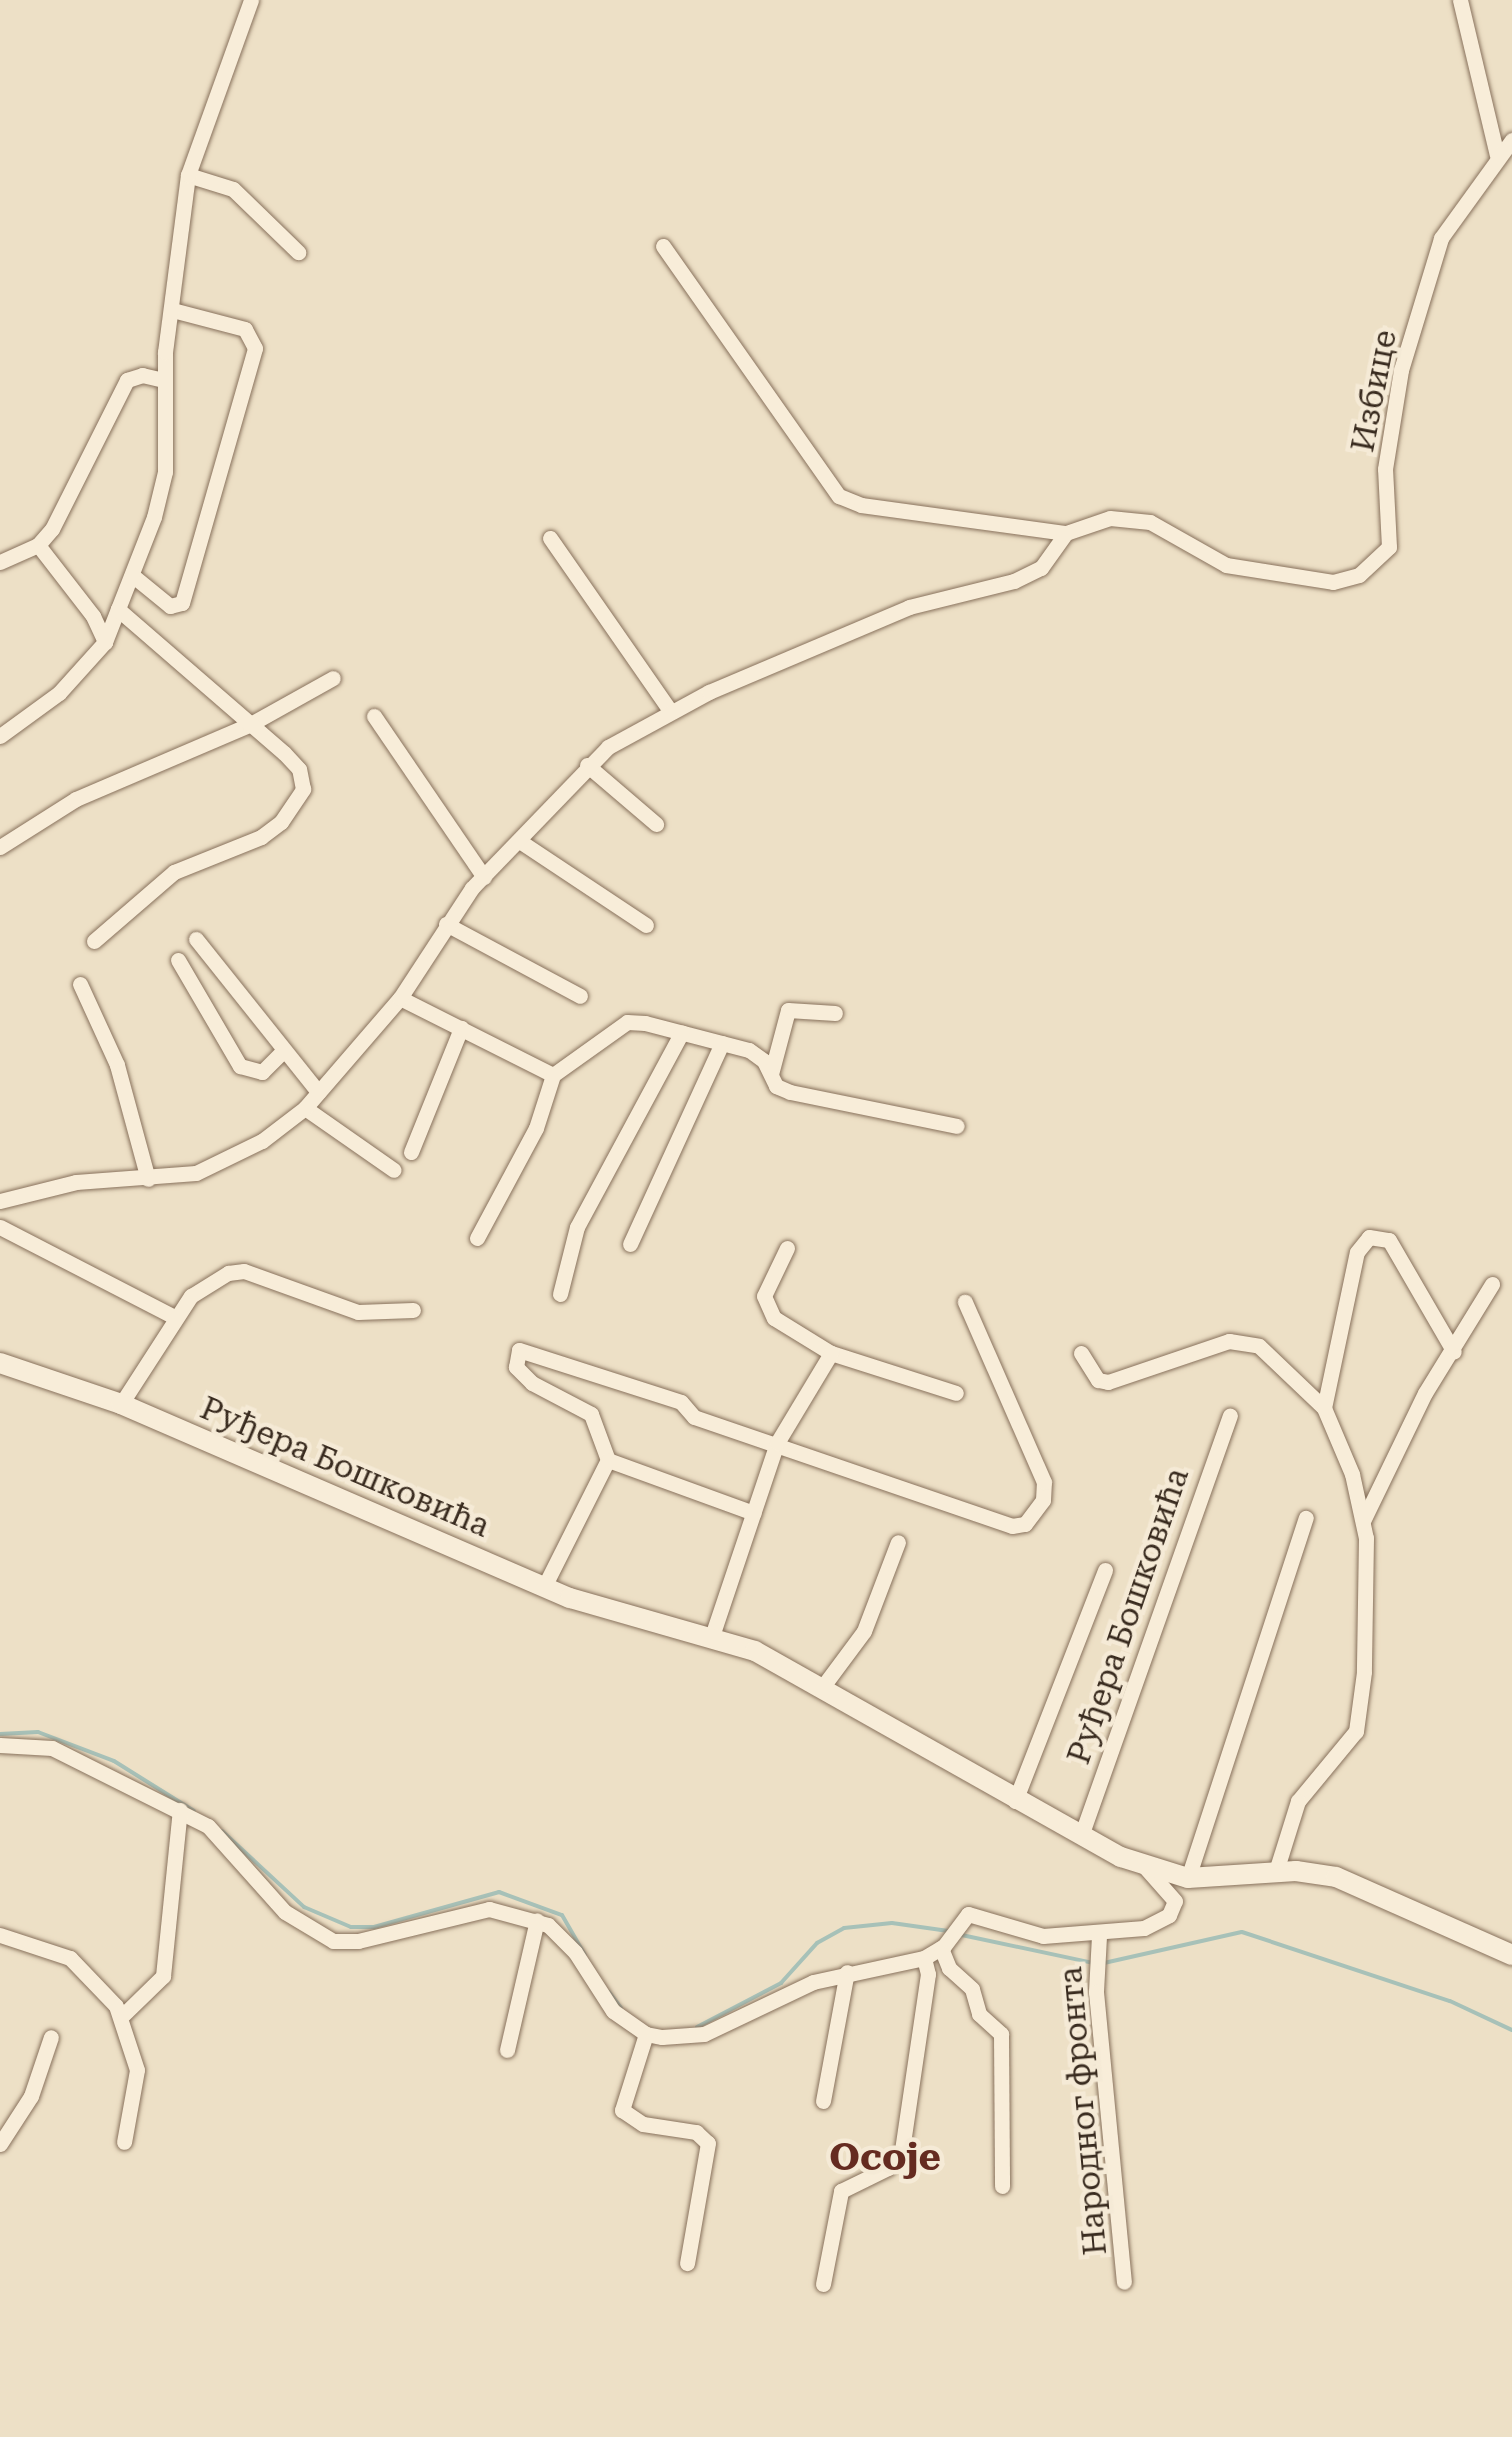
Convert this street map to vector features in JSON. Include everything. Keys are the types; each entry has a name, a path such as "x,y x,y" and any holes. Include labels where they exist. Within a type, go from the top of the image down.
{"main road":[{"name":"Руђера Бошковића","path":"0,1362 121,1404 544,1587 755,1652 1081,1836 1144,1866 1188,1878 1276,1871 1369,1887 1512,1955"}],"street":[{"path":"0,736 58,693 104,642 132,575 165,472 164,380 188,175 250,0"},
{"path":"1460,0 1497,155"},
{"name":"Избице","path":"1066,534 1110,518 1150,522 1226,565 1333,582 1379,561 1389,546 1385,469 1400,370 1441,238 1497,155 1512,140"},
{"path":"188,175 233,189 298,252"},
{"path":"0,1201 76,1182 148,1179 221,1164 306,1108 400,998 446,924 484,877 521,842 587,765 671,712 909,607 1014,581 1042,568 1066,534 861,505 838,496 662,246"},
{"path":"132,575 170,606 182,604 255,348 245,329 172,310"},
{"path":"0,562 38,545 71,497 127,380 142,375 164,380"},
{"path":"550,538 671,712"},
{"path":"38,545 93,616 104,642"},
{"path":"94,941 174,872 261,836 296,804 304,789 299,768 118,609"},
{"path":"0,847 76,799 250,724 333,678"},
{"path":"374,716 484,877"},
{"path":"587,765 656,824"},
{"path":"521,842 646,925"},
{"path":"446,924 580,996"},
{"path":"196,939 318,1092"},
{"path":"178,960 240,1066 262,1072 284,1050"},
{"path":"80,984 117,1066 148,1179"},
{"path":"400,998 553,1076"},
{"path":"771,1074 788,1010 834,1013"},
{"path":"476,1238 536,1128 553,1076 627,1022 749,1050 790,1092 957,1126"},
{"path":"410,1152 461,1028"},
{"path":"560,1294 576,1227 682,1032"},
{"path":"630,1244 722,1043"},
{"path":"306,1108 394,1170"},
{"path":"0,1227 174,1317"},
{"path":"1324,1408 1357,1252 1369,1237 1389,1240 1454,1352"},
{"path":"787,1248 764,1296 767,1312 831,1353 956,1394"},
{"path":"121,1404 174,1317 202,1287 238,1270 358,1312 413,1310"},
{"path":"1363,1521 1425,1393 1454,1352 1492,1284"},
{"path":"544,1587 608,1460 592,1414 532,1383 516,1367 519,1350 682,1402 694,1418 1012,1526 1025,1524 1043,1500 1044,1482 965,1302"},
{"path":"1081,1353 1098,1380 1108,1382 1229,1341 1260,1346 1324,1408 1352,1474 1363,1521 1364,1672 1356,1731 1298,1801 1276,1871"},
{"path":"712,1636 776,1443 831,1353"},
{"name":"Руђера Бошковића","path":"1081,1836 1230,1416"},
{"path":"608,1460 754,1513"},
{"path":"1188,1878 1306,1518"},
{"path":"821,1689 864,1631 898,1542"},
{"name":"Руђера Бошковића","path":"1016,1800 1105,1570"},
{"path":"0,1745 52,1748 180,1810 217,1832 285,1912 333,1941 358,1941 474,1910 537,1920 575,1952 614,2011 646,2034 622,2110 642,2124 696,2132 708,2143 687,2263"},
{"path":"121,2017 163,1976 180,1810"},
{"name":"Руђера Бошковића","path":"1144,1866 1174,1897 1169,1915 1154,1925"},
{"name":"Народног фронта","path":"646,2034 704,2034 847,1972 924,1958 944,1946 962,1918 982,1916 1043,1936 1099,1936 1154,1925"},
{"path":"508,2050 537,1920"},
{"path":"0,1935 70,1958 103,1988 121,2017 138,2085 124,2142"},
{"name":"Народног фронта","path":"1099,1936 1095,1973 1124,2282"},
{"path":"944,1946 948,1968 972,1989 979,2014 1000,2034 1002,2186"},
{"path":"823,2284 841,2191 888,2168 902,2150 928,1974 924,1958"},
{"path":"822,2101 847,1972"},
{"path":"0,2144 31,2096 51,2037"}],"waterway":[{"path":"0,1734 38,1732 114,1761 194,1811"},
{"path":"222,1831 304,1907 351,1927 374,1927 499,1892 562,1915 585,1955"},
{"path":"697,2027 781,1983 817,1943 844,1928 892,1923 948,1931"},
{"path":"1104,1963 1242,1932 1450,2001 1512,2030"},
{"path":"957,1934 1094,1963"},
{"path":"609,1992 621,2008"}],"district":[{"name":"Осоје","path":"885,2158"}]}
